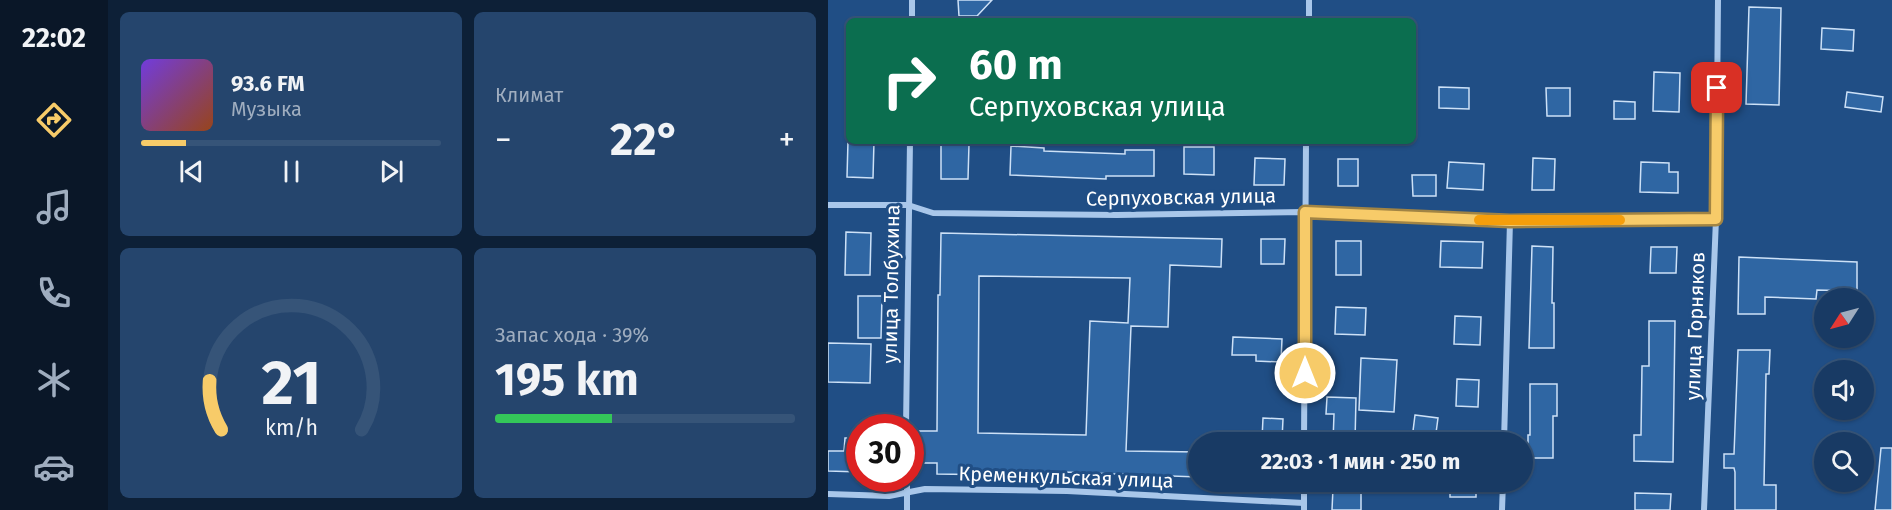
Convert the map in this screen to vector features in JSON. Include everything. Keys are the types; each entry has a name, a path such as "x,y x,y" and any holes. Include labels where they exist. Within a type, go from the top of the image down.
{"street":[{"path":"912,0 912,18"},
{"path":"1309,0 1309,18"},
{"name":"улица Горняков","path":"1704,510 1716,219 1718,0"},
{"name":"улица Толбухина","path":"906,414 910,144"},
{"path":"1304,432 1306,144"},
{"name":"Серпуховская улица","path":"828,205 908,206 933,213 1118,215 1305,212 1510,221 1716,219"},
{"path":"1504,432 1510,221"},
{"name":"Кременкульская улица","path":"924,489 1067,491 1304,506"},
{"path":"907,492 907,510"},
{"name":"Кременкульская улица","path":"828,494 888,496 907,492"},
{"path":"1502,510 1503,492"}],"building":[{"path":"958,0 992,0 977,16 959,16"},
{"path":"1749,7 1781,8 1779,105 1746,104"},
{"path":"1822,28 1854,30 1853,51 1821,49"},
{"path":"1654,72 1680,73 1679,112 1653,111"},
{"path":"1439,87 1469,88 1469,109 1439,108"},
{"path":"1546,88 1570,88 1570,116 1547,116"},
{"path":"1847,92 1883,97 1881,112 1845,107"},
{"path":"1614,101 1635,102 1635,119 1614,119"},
{"path":"848,144 874,144 873,178 847,177"},
{"path":"941,144 969,144 968,179 941,179"},
{"path":"1011,146 1044,148 1044,151 1125,154 1125,150 1154,150 1154,176 1106,176 1106,179 1010,175"},
{"path":"1184,147 1214,147 1214,175 1184,174"},
{"path":"1255,158 1285,159 1284,185 1254,185"},
{"path":"1533,158 1555,159 1554,190 1532,190"},
{"path":"1338,159 1358,159 1358,186 1338,186"},
{"path":"1449,162 1484,164 1483,190 1447,188"},
{"path":"1641,162 1669,163 1669,172 1678,172 1678,193 1640,192"},
{"path":"1412,175 1436,175 1436,196 1413,196"},
{"path":"846,232 871,233 870,275 845,275"},
{"path":"941,233 1222,239 1221,267 1170,265 1168,327 1131,326 1126,451 1188,452 1188,477 1064,472 1064,476 937,474 937,463 924,463 924,431 937,431 938,295 940,295","holes":["979,276 1130,278 1128,323 1090,321 1086,435 978,433"]},
{"path":"1261,239 1285,239 1284,264 1261,264"},
{"path":"1336,241 1361,241 1361,275 1336,275"},
{"path":"1441,241 1483,242 1482,268 1440,267"},
{"path":"1532,246 1553,247 1554,348 1529,348"},
{"path":"1651,247 1677,247 1676,273 1650,273"},
{"path":"1739,257 1857,262 1857,288 1814,288 1814,299 1765,297 1765,314 1738,314"},
{"path":"858,296 882,296 881,338 858,338"},
{"path":"1336,307 1366,308 1365,335 1335,334"},
{"path":"1455,316 1481,317 1480,345 1454,344"},
{"path":"1649,321 1675,321 1673,462 1634,461 1634,435 1641,435 1642,366 1649,366"},
{"path":"1233,337 1282,339 1281,362 1256,361 1256,355 1232,355"},
{"path":"828,343 871,344 870,383 828,382"},
{"path":"1738,350 1770,350 1769,374 1766,374 1764,485 1776,485 1776,510 1735,510 1734,468 1724,468 1724,454 1734,454"},
{"path":"1361,358 1397,360 1394,412 1359,410"},
{"path":"1457,379 1479,380 1478,407 1456,406"},
{"path":"1530,384 1557,384 1557,416 1553,416 1553,458 1533,458 1533,432 1530,432"},
{"path":"1327,397 1356,398 1355,432 1333,432 1334,414 1326,414"},
{"path":"1415,415 1438,418 1436,432 1413,431"},
{"path":"1263,418 1283,419 1282,432 1262,432"},
{"path":"846,438 846,472 828,471 828,451 844,451"},
{"path":"1881,448 1892,448 1892,510 1875,510"},
{"path":"1333,492 1361,492 1361,510 1332,510"},
{"path":"1450,492 1476,492 1476,497 1450,497"},
{"path":"1635,493 1671,494 1670,510 1635,510"}],"slow traffic":[{"path":"1479,220 1620,220"}],"route":[{"path":"1305,373 1305,212 1510,221 1716,219 1717,88"}]}
